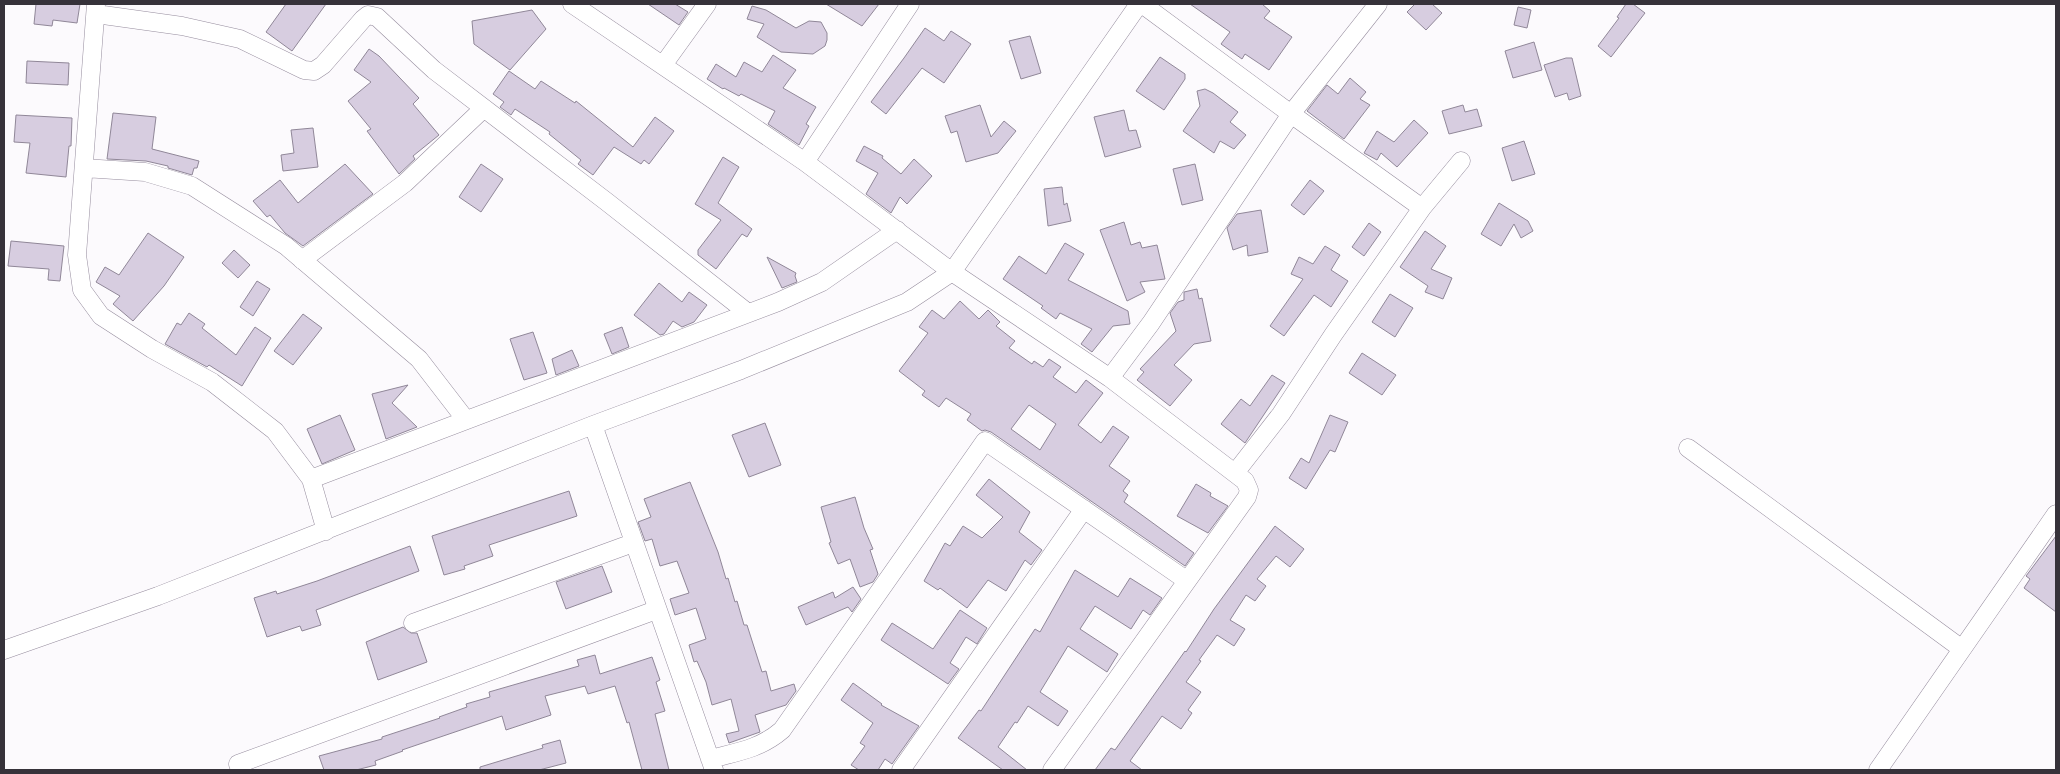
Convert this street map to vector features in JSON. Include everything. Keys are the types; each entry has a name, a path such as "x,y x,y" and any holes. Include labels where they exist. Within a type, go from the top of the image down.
{"street":[{"path":"572,4 805,162 952,272 1110,378 1245,481 1249,490 1247,497 1052,770"},
{"path":"663,65 708,4"},
{"path":"805,162 910,4"},
{"path":"4,650 158,596 741,370 907,302 952,272 1141,4 1422,208"},
{"path":"1110,378 1150,323 1291,114 1378,4"},
{"path":"326,531 311,479 275,431 212,382 152,349 101,316 82,290 77,255 96,9 240,39 304,70 314,71 323,65 367,12 368,15 377,17 434,70 748,313"},
{"path":"302,260 405,183 484,108"},
{"path":"1235,473 1281,414 1333,335 1422,208 1461,161"},
{"path":"84,168 145,172 192,186 286,246 419,359 466,420"},
{"path":"311,479 748,313 822,282 897,230"},
{"path":"594,426 656,610 712,764 769,740 782,730 985,441 1186,580"},
{"path":"1688,448 1962,649"},
{"path":"901,770 1084,509"},
{"path":"1878,770 2056,514"},
{"path":"413,623 634,543"},
{"path":"240,770 238,764 656,610"}],"building":[{"path":"36,4 80,4 77,23 53,20 52,26 34,24"},
{"path":"286,4 326,4 292,51 266,32"},
{"path":"648,4 675,4 688,12 679,25"},
{"path":"826,4 879,4 862,26"},
{"path":"1190,4 1262,4 1270,11 1264,18 1292,37 1269,70 1245,54 1242,59 1221,44 1230,32"},
{"path":"1415,4 1432,4 1442,13 1426,30 1407,12"},
{"path":"1626,4 1633,4 1645,13 1611,57 1598,46 1619,18 1617,17"},
{"path":"752,6 766,10 796,28 809,21 821,22 827,33 825,46 813,54 781,52 757,37 764,24 747,19"},
{"path":"1518,7 1531,10 1527,28 1514,25"},
{"path":"532,10 546,29 510,70 474,44 472,21"},
{"path":"925,28 944,41 951,31 971,44 944,83 922,68 886,114 871,102"},
{"path":"1030,36 1041,73 1021,79 1009,41"},
{"path":"1534,42 1542,70 1513,78 1505,51"},
{"path":"369,49 379,56 419,98 413,104 439,135 413,156 415,159 399,174 367,131 371,129 348,101 371,82 354,70"},
{"path":"773,55 796,70 783,88 816,107 806,124 809,126 799,145 768,124 775,111 741,94 739,96 723,89 707,79 716,64 736,77 744,62 762,72"},
{"path":"1160,57 1185,74 1185,79 1164,110 1136,91"},
{"path":"1572,58 1581,96 1569,100 1567,93 1555,97 1544,65"},
{"path":"27,61 69,63 68,85 26,83"},
{"path":"509,71 535,89 541,81 575,103 576,101 633,147 655,117 674,131 649,164 644,160 641,164 614,147 593,175 578,164 581,160 549,134 550,132 515,109 511,115 500,107 504,102 493,94"},
{"path":"1350,78 1366,92 1360,99 1370,105 1344,139 1307,111 1327,85 1338,94"},
{"path":"1205,89 1238,112 1230,122 1246,135 1234,149 1220,141 1214,153 1183,131 1200,106 1197,91"},
{"path":"980,105 991,137 1004,121 1016,131 998,153 966,162 957,131 951,133 945,116"},
{"path":"1463,105 1465,112 1477,109 1482,126 1449,134 1442,111"},
{"path":"1124,110 1129,131 1136,130 1141,147 1105,157 1094,117"},
{"path":"113,113 156,117 152,149 199,161 192,175 168,168 168,166 146,161 107,159"},
{"path":"16,115 72,118 71,146 69,146 66,177 26,173 30,143 14,142"},
{"path":"1414,120 1428,133 1397,167 1381,153 1377,160 1364,153 1377,131 1394,142"},
{"path":"313,128 318,167 283,171 281,155 294,153 291,130"},
{"path":"1524,141 1535,174 1512,181 1502,148"},
{"path":"864,146 883,156 882,158 901,174 914,159 932,176 907,204 900,197 891,213 866,194 878,173 856,161"},
{"path":"723,157 739,167 718,203 752,229 747,237 742,234 716,269 698,255 698,250 721,220 695,204"},
{"path":"345,164 373,194 303,246 285,233 270,215 267,217 253,201 280,180 298,203"},
{"path":"481,164 503,179 481,212 459,197"},
{"path":"1195,164 1203,200 1182,205 1173,169"},
{"path":"1310,180 1324,191 1304,215 1291,205"},
{"path":"1062,187 1064,205 1067,203 1071,221 1048,226 1044,189"},
{"path":"1499,203 1528,221 1533,231 1521,238 1514,224 1501,246 1481,234"},
{"path":"1261,210 1268,252 1248,256 1247,245 1233,250 1227,228 1237,214"},
{"path":"1124,222 1131,245 1140,242 1142,248 1157,245 1165,279 1140,282 1145,292 1127,301 1100,230"},
{"path":"1369,223 1381,232 1364,256 1352,247"},
{"path":"1425,231 1446,246 1431,269 1452,278 1443,299 1425,292 1428,286 1400,267"},
{"path":"148,233 184,257 164,286 133,321 113,304 120,296 96,282 105,267 119,275"},
{"path":"11,241 64,246 60,281 48,280 49,269 8,266"},
{"path":"1065,243 1084,254 1068,280 1128,311 1130,324 1113,326 1092,352 1081,344 1092,329 1060,313 1056,319 1041,308 1043,306 1003,279 1019,256 1046,274"},
{"path":"1325,246 1340,255 1331,270 1348,281 1331,307 1314,295 1284,336 1270,326 1303,279 1291,274 1299,257 1313,264"},
{"path":"234,250 250,265 238,278 222,263"},
{"path":"767,257 796,273 797,282 782,288"},
{"path":"257,281 270,289 253,316 240,307"},
{"path":"659,283 682,302 689,292 707,305 694,322 682,327 673,321 664,334 660,335 634,315"},
{"path":"1197,289 1199,299 1202,298 1211,341 1194,344 1174,365 1192,380 1170,406 1137,380 1144,372 1140,369 1176,331 1170,313 1178,302 1184,300 1184,292"},
{"path":"1390,294 1413,308 1395,337 1372,322"},
{"path":"960,301 979,319 988,310 1000,322 996,326 1015,341 1009,348 1032,364 1034,361 1043,367 1049,359 1061,367 1053,377 1076,393 1086,380 1103,393 1078,425 1101,443 1113,426 1129,437 1109,466 1130,481 1123,491 1128,495 1124,502 1194,553 1185,566 991,432 982,431 967,420 971,414 946,398 939,407 922,395 925,391 899,371 928,333 919,327 932,310 944,319","holes":["1029,405 1056,424 1040,450 1011,429"]},
{"path":"189,313 205,324 202,328 236,355 255,327 271,338 242,386 209,365 207,367 165,344 177,323 181,325"},
{"path":"303,314 322,328 293,365 274,351"},
{"path":"622,327 629,347 612,354 604,334"},
{"path":"533,332 547,373 524,380 510,339"},
{"path":"572,350 579,366 556,375 552,359"},
{"path":"1362,353 1396,375 1382,395 1349,373"},
{"path":"1272,375 1285,383 1245,443 1221,424 1241,399 1250,406"},
{"path":"408,385 392,403 417,427 386,439 372,394"},
{"path":"340,415 355,450 322,464 307,429"},
{"path":"1330,415 1348,422 1335,452 1330,450 1306,489 1289,478 1301,458 1309,463"},
{"path":"765,423 781,465 749,477 732,435"},
{"path":"989,479 1030,512 1019,532 1042,550 1031,565 1025,560 1006,591 988,580 967,608 940,588 938,590 924,581 945,543 950,546 963,526 982,538 1003,517 976,495"},
{"path":"690,482 718,552 726,579 728,578 735,602 737,601 744,625 747,625 762,672 766,671 771,691 794,684 796,691 786,705 755,715 760,732 729,743 726,734 739,731 731,699 712,705 706,682 697,661 694,662 689,645 706,639 696,608 675,615 670,599 689,593 677,561 660,566 652,539 645,541 638,522 651,517 644,499"},
{"path":"1196,484 1211,493 1210,496 1228,506 1208,533 1177,516"},
{"path":"569,491 577,516 489,545 493,556 464,566 465,569 444,575 432,536"},
{"path":"855,497 864,528 873,549 870,550 878,574 873,582 860,587 850,559 838,564 829,543 831,542 821,507"},
{"path":"1275,526 1304,549 1290,567 1276,556 1257,579 1266,586 1255,601 1246,595 1230,620 1245,629 1234,646 1217,635 1199,660 1201,661 1186,682 1201,692 1188,710 1192,713 1181,729 1162,716 1130,761 1142,770 1095,770 1111,748 1115,750"},
{"path":"2056,536 2056,612 2024,588 2030,579 2026,576"},
{"path":"410,546 419,571 316,610 321,625 302,631 300,626 267,637 254,598 276,591 277,594 317,581"},
{"path":"602,566 612,592 566,609 556,582"},
{"path":"1075,570 1118,597 1130,578 1162,598 1150,615 1143,610 1131,629 1095,606 1080,629 1118,654 1107,672 1068,646 1040,692 1068,711 1058,726 1028,706 998,747 1027,770 1003,770 958,738 979,710 981,711 1035,629 1040,632"},
{"path":"853,587 861,599 852,612 848,607 806,625 798,607 833,592 835,598"},
{"path":"960,610 987,628 977,644 966,637 950,663 959,669 948,684 881,640 892,623 933,649"},
{"path":"403,627 411,633 417,633 427,662 378,680 366,642"},
{"path":"595,655 600,674 652,657 660,680 656,682 665,711 655,714 669,770 642,770 629,722 627,723 615,686 588,694 585,686 545,696 551,715 506,730 502,716 402,750 375,761 376,765 356,770 324,770 319,756 382,739 382,737 440,718 467,707 466,704 490,697 489,692 579,666 577,660"},
{"path":"853,683 881,705 919,726 892,764 885,759 878,770 859,770 851,765 865,746 860,743 873,723 841,700"},
{"path":"560,740 566,763 539,770 480,770 480,767 543,748 542,745"}]}
